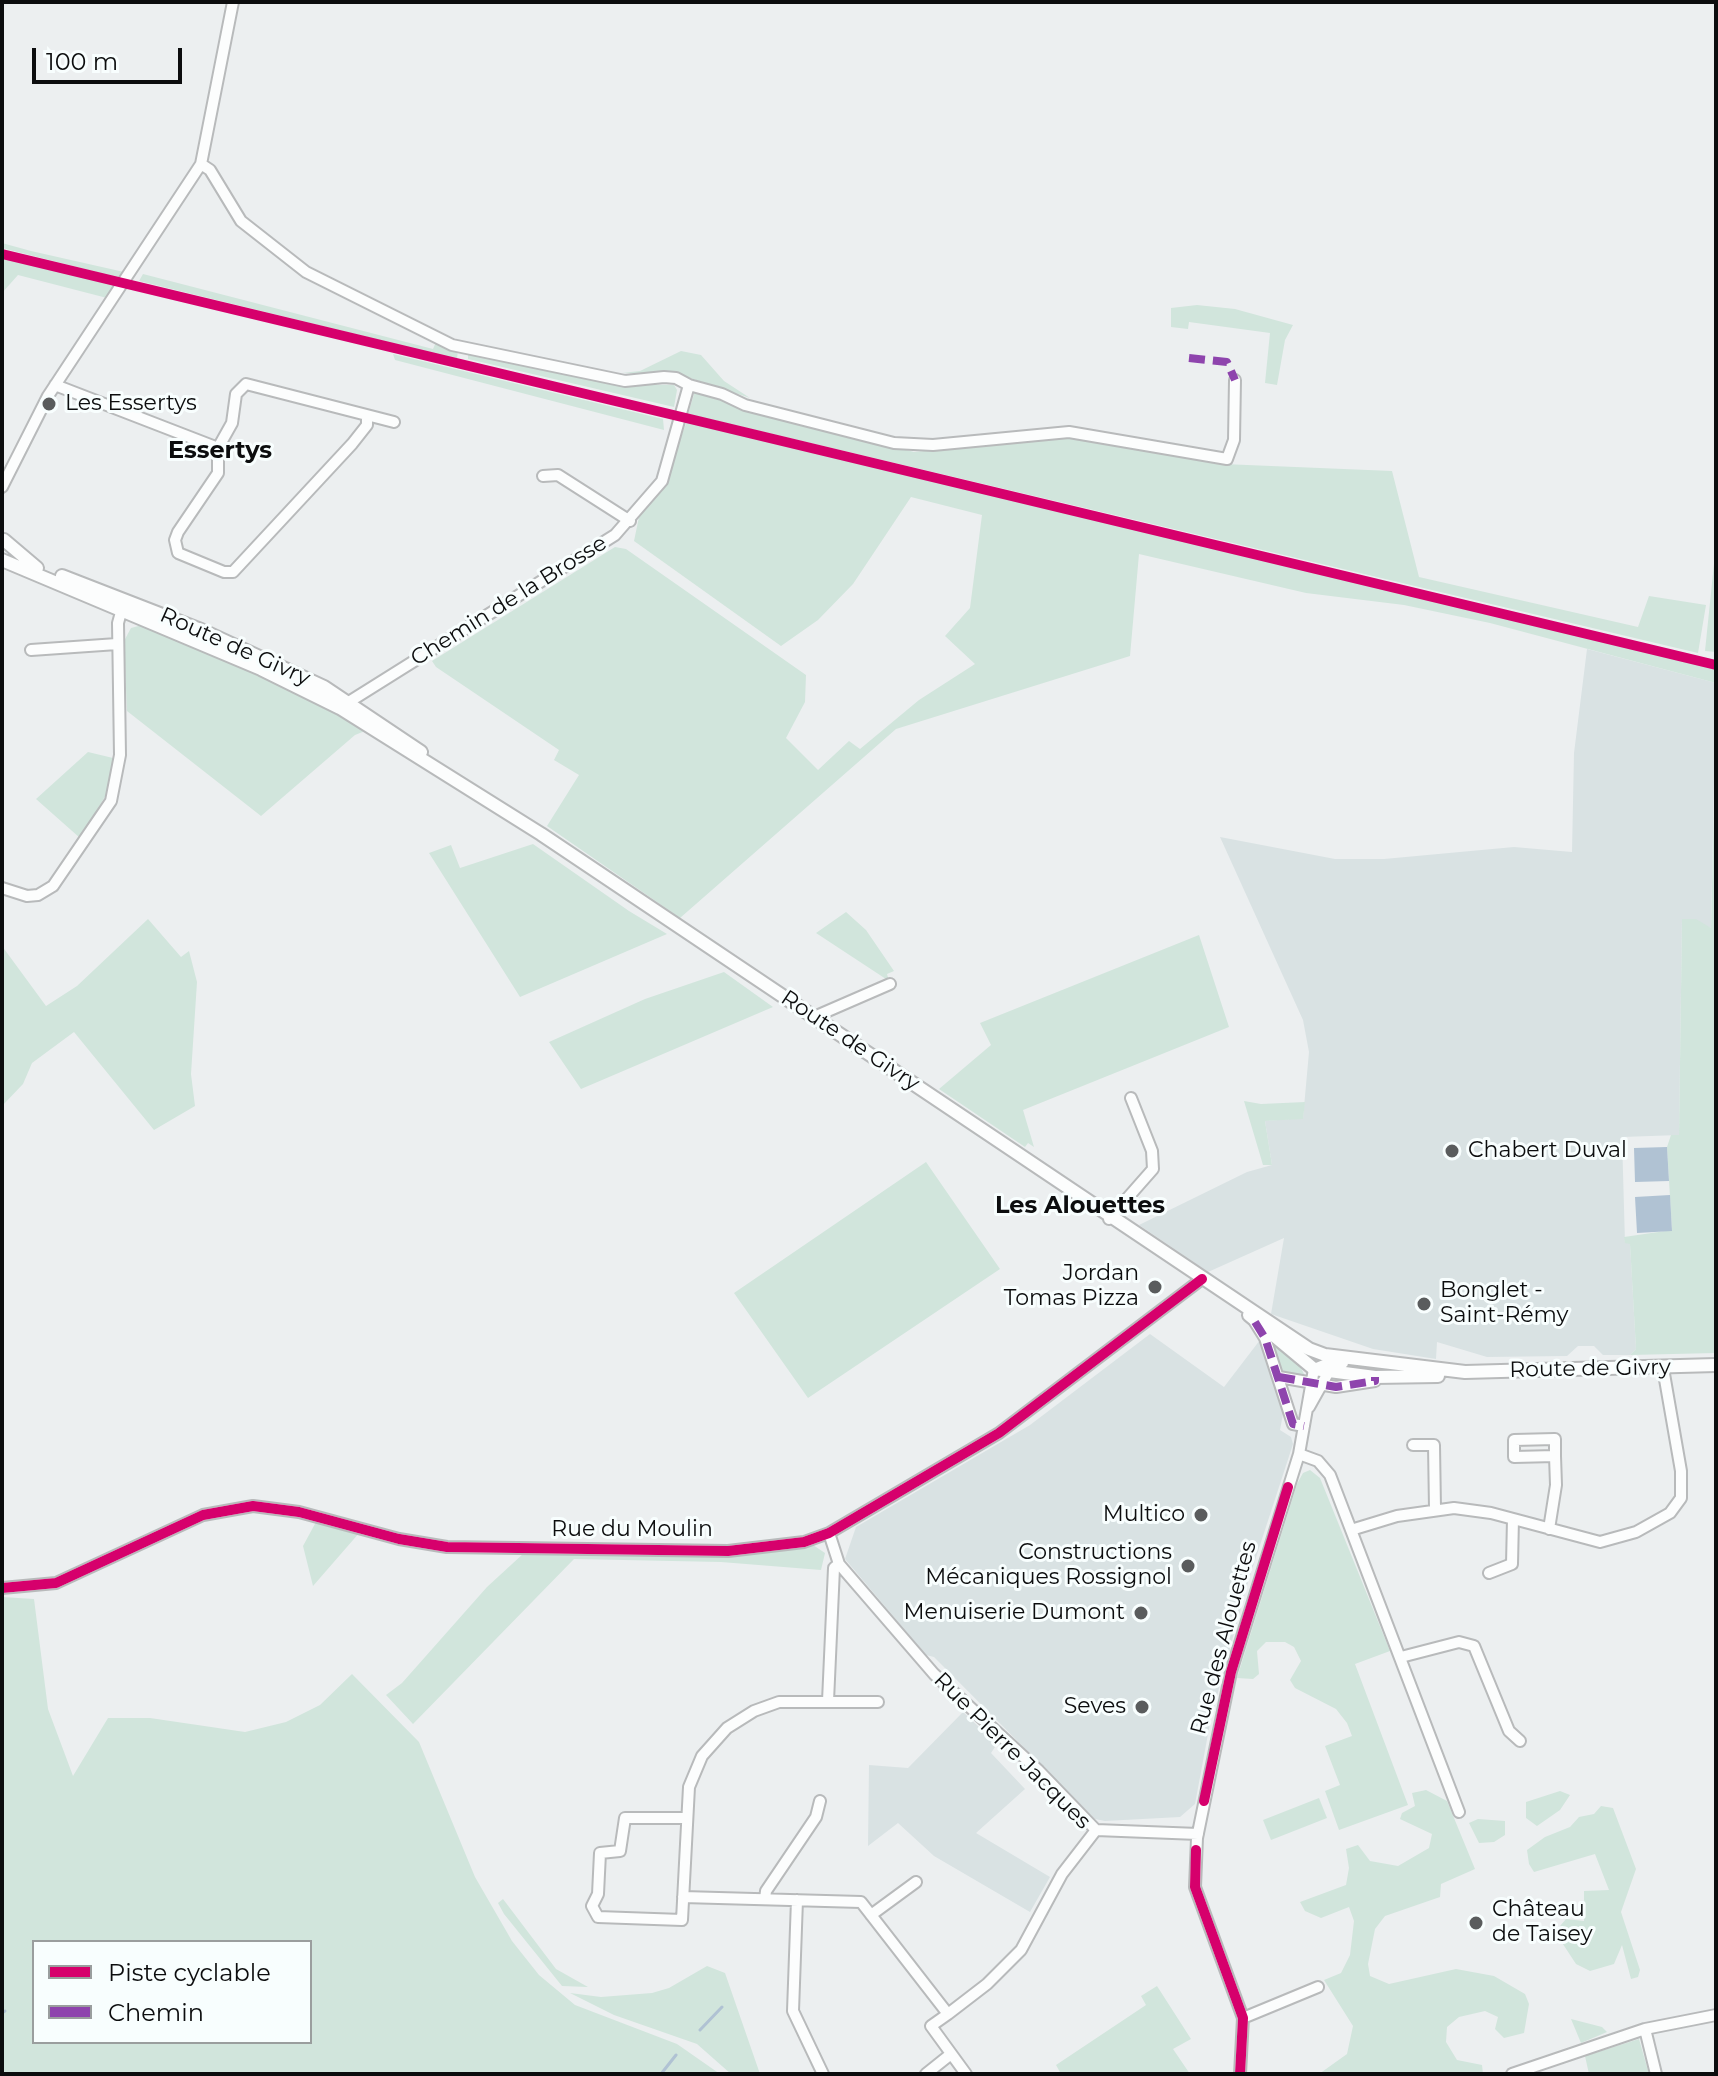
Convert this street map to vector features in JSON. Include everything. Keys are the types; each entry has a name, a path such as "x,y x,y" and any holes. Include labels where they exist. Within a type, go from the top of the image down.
{"main road":[{"name":"Route de Givry","path":"3,541 36,567 123,604"},
{"name":"Route de Givry","path":"2,560 201,630 401,736 455,779 1202,1279 1321,1371 1397,1366 1465,1372 1716,1365"},
{"name":"Route de Givry","path":"1242,1308 1255,1322 1321,1371 1375,1377 1434,1377 1465,1372"}],"street":[{"path":"2,487 23,441 55,385 201,164 233,2"},
{"path":"201,164 210,170 241,221 294,264 452,345 625,381 664,377 722,394 745,405 894,443 933,445 1069,432 1227,459 1234,440 1235,380"},
{"path":"367,416 367,425 352,444 236,569 229,573 178,553 175,540 218,473 218,448 232,423 236,394 246,384 394,422"},
{"path":"55,385 218,448"},
{"name":"Chemin de la Brosse","path":"344,705 615,535 662,481 689,385"},
{"path":"543,476 558,475 630,521"},
{"path":"2,888 27,896 38,895 53,886 111,801 120,755 117,644 123,604"},
{"path":"31,650 117,644"},
{"path":"814,1017 890,984"},
{"path":"1109,1219 1153,1169 1152,1151 1131,1098"},
{"name":"Rue du Moulin","path":"2,1588 56,1583 203,1515 253,1506 299,1512 424,1544 489,1549 728,1551 804,1542 829,1533 1030,1412 1202,1279"},
{"path":"1255,1322 1279,1377 1293,1424 1304,1426"},
{"path":"1351,1530 1435,1509 1469,1509 1610,1542 1636,1532 1676,1507 1683,1485 1663,1368"},
{"path":"1279,1377 1321,1371"},
{"name":"Rue des Alouettes","path":"1243,2018 1195,1887 1198,1834 1231,1672 1299,1454 1306,1412 1321,1371"},
{"path":"1413,1445 1434,1445 1435,1509"},
{"path":"1299,1454 1325,1466 1459,1812"},
{"path":"1549,1529 1556,1485 1555,1456"},
{"path":"1489,1573 1512,1564 1513,1519"},
{"name":"Rue Pierre Jacques","path":"829,1533 839,1564 934,1674 1039,1771 1096,1830 1062,1874 1021,1950 987,1984 948,2014"},
{"path":"828,1701 834,1568 839,1564"},
{"path":"1401,1657 1459,1642 1474,1646 1509,1731 1520,1741"},
{"path":"686,1818 625,1818 621,1849 600,1853 598,1894 592,1906 598,1917 682,1920 686,1818 694,1771 702,1756 727,1728 754,1711 779,1702 878,1702"},
{"path":"765,1899 766,1891 816,1817 820,1801"},
{"path":"1096,1830 1198,1834"},
{"path":"871,1915 916,1882"},
{"path":"683,1897 861,1902 948,2014 931,2026 966,2074"},
{"path":"797,1900 793,2011 823,2074"},
{"path":"1240,2074 1243,2018 1318,1987"},
{"path":"1512,2074 1645,2029 1716,2015"},
{"path":"1645,2029 1656,2074"},
{"path":"926,2074 951,2054"}],"shaded area":[{"path":"1587,649 1716,683 1711,928 1682,920 1679,1135 1622,1137 1625,1243 1630,1243 1636,1349 1630,1355 1603,1355 1594,1346 1578,1346 1567,1356 1487,1357 1437,1342 1436,1359 1373,1349 1271,1314 1284,1238 1208,1272 1139,1225 1247,1172 1272,1165 1265,1121 1303,1118 1309,1052 1303,1020 1220,837 1335,859 1384,859 1514,847 1572,852 1574,753"},
{"path":"1150,1334 1224,1387 1260,1340 1283,1414 1280,1430 1291,1437 1293,1444 1248,1582 1211,1718 1195,1804 1180,1817 1105,1821 1095,1819 934,1657 926,1655 845,1559 856,1527 1030,1425"},
{"path":"963,1712 997,1744 991,1753 1025,1789 976,1833 1050,1877 1030,1912 934,1856 898,1823 868,1846 869,1765 908,1768"}],"green space":[{"path":"2,243 124,272 120,278 2,248"},
{"path":"2,258 114,284 107,298 18,275 2,293"},
{"path":"143,274 433,349 436,342 458,349 457,359 139,281"},
{"path":"1197,305 1235,309 1293,325 1285,340 1277,385 1265,383 1270,333 1189,322 1188,329 1171,327 1171,308"},
{"path":"681,351 701,355 724,381 750,398 681,375 622,373 640,371"},
{"path":"468,352 625,384 674,385 677,390 674,407 468,359"},
{"path":"393,354 663,419 664,430 395,360"},
{"path":"695,391 720,396 742,408 914,452 1069,436 1223,464 1392,471 1419,577 1638,627 1649,596 1706,605 1698,653 688,414"},
{"path":"687,421 1716,669 1716,683 1490,623 1404,605 1306,593 1139,554 1130,656 896,729 680,918 547,826 579,775 554,760 559,750 436,667 432,661 615,547 626,549 806,675 805,702 786,738 818,770 849,741 860,749 919,700 975,664 945,636 970,608 982,515 911,497 853,584 818,620 781,646 634,541 639,517 665,480"},
{"path":"1716,544 1716,652 1705,651"},
{"path":"146,624 313,697 365,731 355,735 261,816 127,711 124,641 131,628"},
{"path":"1716,722 1716,1353 1630,1355 1636,1349 1630,1244 1625,1243 1624,1237 1672,1230 1667,1147 1671,1135 1679,1135 1682,919 1696,919 1711,928"},
{"path":"88,752 113,758 109,790 80,838 36,799"},
{"path":"533,844 667,934 520,997 429,853 451,845 460,868"},
{"path":"846,912 866,930 894,971 887,974 889,981 816,933"},
{"path":"148,919 181,957 189,951 197,982 191,1074 195,1106 154,1130 74,1032 32,1063 23,1084 2,1106 2,946 46,1006 77,986"},
{"path":"1199,935 1229,1027 1023,1110 1034,1147 1028,1143 1025,1147 939,1089 991,1045 980,1023"},
{"path":"724,972 773,1007 581,1089 549,1042 645,999"},
{"path":"1244,1101 1261,1104 1305,1102 1303,1119 1265,1121 1272,1165 1263,1165"},
{"path":"926,1162 1000,1269 808,1398 734,1293"},
{"path":"1265,1335 1298,1362 1305,1376 1280,1374"},
{"path":"1310,1470 1320,1478 1390,1651 1355,1664 1408,1805 1339,1830 1325,1791 1340,1785 1325,1746 1352,1736 1347,1723 1336,1709 1295,1688 1290,1680 1301,1661 1294,1647 1285,1642 1266,1642 1257,1651 1259,1674 1253,1679 1237,1678 1297,1484 1303,1473"},
{"path":"316,1522 360,1532 313,1586 303,1546"},
{"path":"813,1545 825,1553 821,1570 721,1562 574,1559 413,1724 386,1695 402,1683 487,1587 524,1553 725,1553"},
{"path":"2,1597 34,1599 48,1709 73,1776 108,1718 150,1718 245,1732 286,1722 320,1705 352,1674 419,1742 475,1877 512,1941 539,1975 575,2005 677,2044 720,2074 2,2074"},
{"path":"1426,1790 1447,1801 1475,1869 1441,1884 1440,1897 1385,1916 1375,1929 1368,1964 1370,1976 1389,1984 1456,1969 1494,1976 1525,1994 1529,2004 1524,2033 1504,2038 1495,2029 1498,2017 1485,2011 1459,2017 1447,2027 1446,2042 1457,2060 1482,2065 1483,2074 1319,2074 1347,2054 1353,2026 1324,1980 1341,1973 1350,1955 1354,1921 1349,1907 1321,1918 1305,1911 1300,1902 1346,1885 1349,1868 1346,1849 1358,1845 1370,1861 1398,1866 1429,1848 1432,1834 1400,1819 1402,1813 1415,1806 1412,1793"},
{"path":"1560,1791 1570,1795 1560,1810 1537,1826 1526,1818 1526,1802"},
{"path":"1319,1798 1327,1818 1271,1840 1263,1820"},
{"path":"1601,1806 1613,1808 1636,1869 1621,1912 1640,1970 1638,1977 1631,1979 1622,1945 1614,1964 1590,1971 1576,1964 1555,1932 1566,1919 1584,1921 1584,1891 1609,1890 1595,1854 1534,1872 1529,1864 1527,1850 1545,1837 1570,1827 1579,1817 1594,1814"},
{"path":"1478,1819 1505,1821 1505,1835 1494,1842 1479,1843 1469,1823"},
{"path":"503,1899 556,1969 588,1987 562,1986 504,1914 498,1903"},
{"path":"707,1966 725,1973 760,2074 731,2074 697,2044 614,2015 570,1993 601,1997 652,1993 669,1988"},
{"path":"1157,1986 1191,2039 1173,2049 1190,2074 1061,2074 1056,2065 1146,2005 1141,1996"},
{"path":"1571,2019 1602,2027 1607,2032 1581,2043"},
{"path":"1639,2039 1649,2074 1589,2074 1585,2056"}],"water":[{"path":"1667,1147 1669,1181 1635,1182 1634,1148"},
{"path":"1670,1195 1672,1231 1637,1233 1635,1197"}],"waterway":[{"path":"700,2030 722,2007"},
{"path":"661,2074 676,2055"}],"marked path":[{"path":"1189,358 1227,362 1235,380"},
{"path":"1255,1322 1265,1338 1293,1424 1304,1426"},
{"path":"1279,1377 1336,1387 1375,1381 1375,1377"}],"cycle path":[{"path":"2,254 1716,665"},
{"path":"2,1588 56,1583 203,1515 253,1506 299,1512 399,1539 447,1547 728,1551 804,1542 829,1533 999,1433 1202,1279"},
{"path":"1204,1801 1231,1672 1288,1487"},
{"path":"1196,1850 1195,1887 1243,2018 1240,2074"}],"place":[{"name":"Les Essertys","path":"49,404"},
{"name":"Chabert Duval","path":"1452,1151"},
{"name":"Jordan Tomas Pizza","path":"1155,1287"},
{"name":"Bonglet - Saint-Rémy","path":"1424,1304"},
{"name":"Multico","path":"1201,1515"},
{"name":"Constructions Mécaniques Rossignol","path":"1188,1566"},
{"name":"Menuiserie Dumont","path":"1141,1613"},
{"name":"Seves","path":"1142,1707"},
{"name":"Château de Taisey","path":"1476,1923"}],"district":[{"name":"Essertys","path":"220,451"},
{"name":"Les Alouettes","path":"1080,1206"}]}
